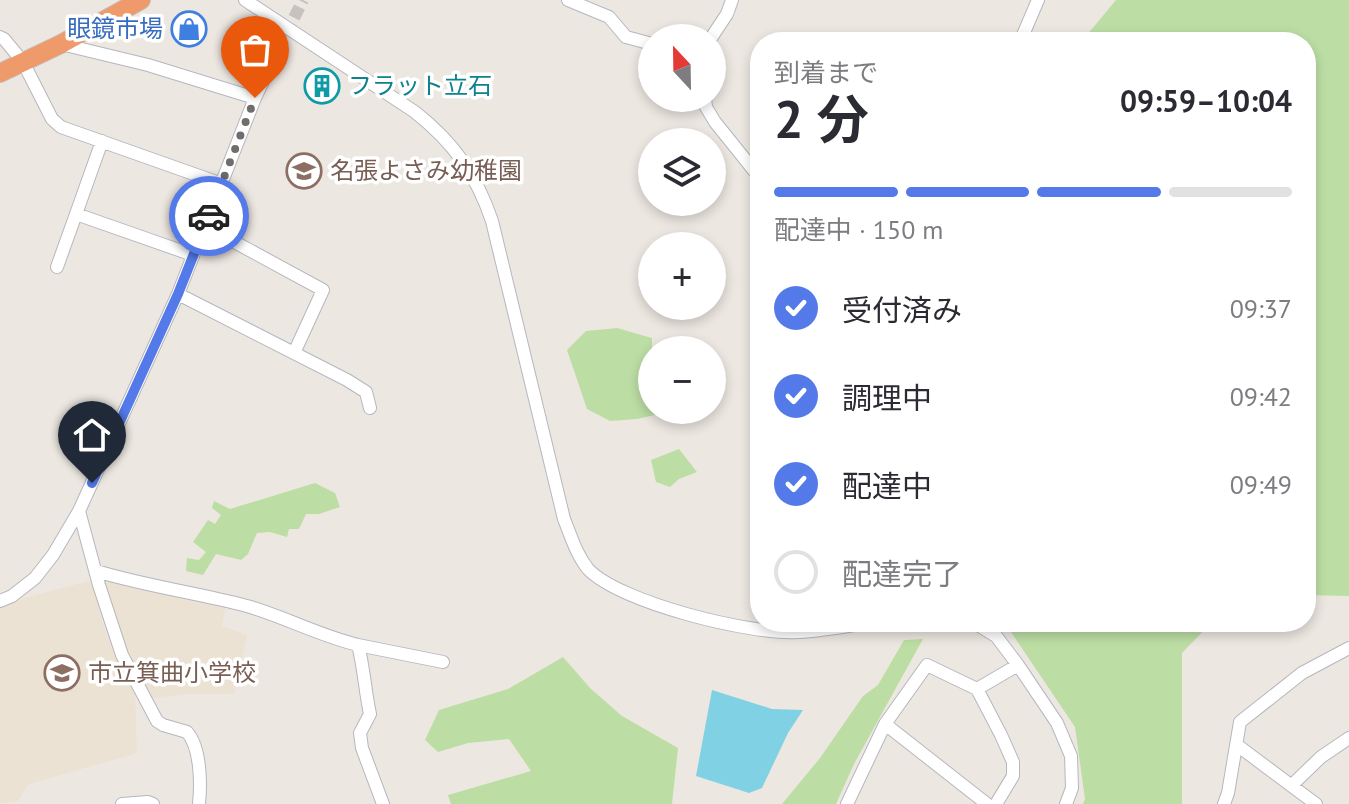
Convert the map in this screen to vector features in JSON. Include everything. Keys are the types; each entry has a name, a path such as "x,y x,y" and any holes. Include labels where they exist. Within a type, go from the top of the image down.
{"highway":[{"path":"0,73 141,0"}],"street":[{"path":"245,0 415,112 433,126 464,161 492,221 564,519 577,553 590,571 613,586 651,603 750,629"},
{"path":"568,0 609,17 626,37 638,40"},
{"path":"720,24 732,0"},
{"path":"1024,32 1038,0"},
{"path":"0,37 23,62 61,127 222,184"},
{"path":"61,44 148,65 255,98"},
{"path":"0,601 12,596 35,578 53,555 79,511 178,294 255,98 278,50"},
{"path":"709,112 750,166"},
{"path":"57,267 102,141"},
{"path":"76,214 193,255"},
{"path":"205,226 323,290 294,353"},
{"path":"178,294 366,392 370,408"},
{"path":"79,511 122,655 157,721 187,732 196,746 199,804"},
{"path":"96,571 248,607 358,645 443,662"},
{"path":"989,632 1018,665 1057,723 1071,756 1072,788 1066,804"},
{"path":"358,645 370,714 360,733 362,748 383,804"},
{"path":"1224,804 1240,722 1302,673 1349,648"},
{"path":"851,802 885,724 927,665 977,689 1013,762 1013,776 996,804"},
{"path":"977,689 1018,665"},
{"path":"885,724 987,804"},
{"path":"1292,785 1321,757 1349,738"},
{"path":"1237,745 1316,804"},
{"path":"122,804 153,804"}],"shaded area":[{"path":"103,578 226,604 222,626 247,635 234,694 186,694 149,699 124,644"},
{"name":"市立箕曲小学校","path":"92,580 113,652 135,693 137,753 29,784 18,801 0,804 0,607"}],"green space":[{"path":"1116,0 1349,0 1349,596 1316,595 1316,32 1089,32"},
{"path":"617,328 645,336 638,336 638,419 610,421 587,409 567,350 586,331"},
{"path":"679,449 697,472 679,479 670,487 656,482 651,460"},
{"path":"315,483 335,493 340,507 319,514 306,514 299,529 289,529 287,537 270,532 257,533 248,554 241,560 216,554 203,575 186,571 187,558 199,560 206,552 193,542 208,520 215,524 221,515 212,508 214,501 230,509"},
{"path":"1011,632 1202,632 1182,653 1182,804 1083,804 1085,799 1075,727"},
{"path":"923,639 854,764 836,804 782,804 820,758 863,696 878,685 904,640"},
{"path":"563,657 590,688 622,716 678,748 672,804 451,804 448,795 531,771 509,739 468,743 438,752 425,740 439,710 508,689"}],"water":[{"path":"712,690 772,709 803,710 788,733 762,788 749,793 696,776"}],"tunnel":[{"path":"278,50 303,0"}],"way so far":[{"path":"209,216 255,98"}],"place":[{"name":"眼鏡市場","path":"189,29"},
{"name":"フラット立石","path":"322,86"},
{"name":"名張よさみ幼稚園","path":"304,171"},
{"name":"市立箕曲小学校","path":"62,673"}],"route":[{"path":"92,483 178,294 209,216"}]}
